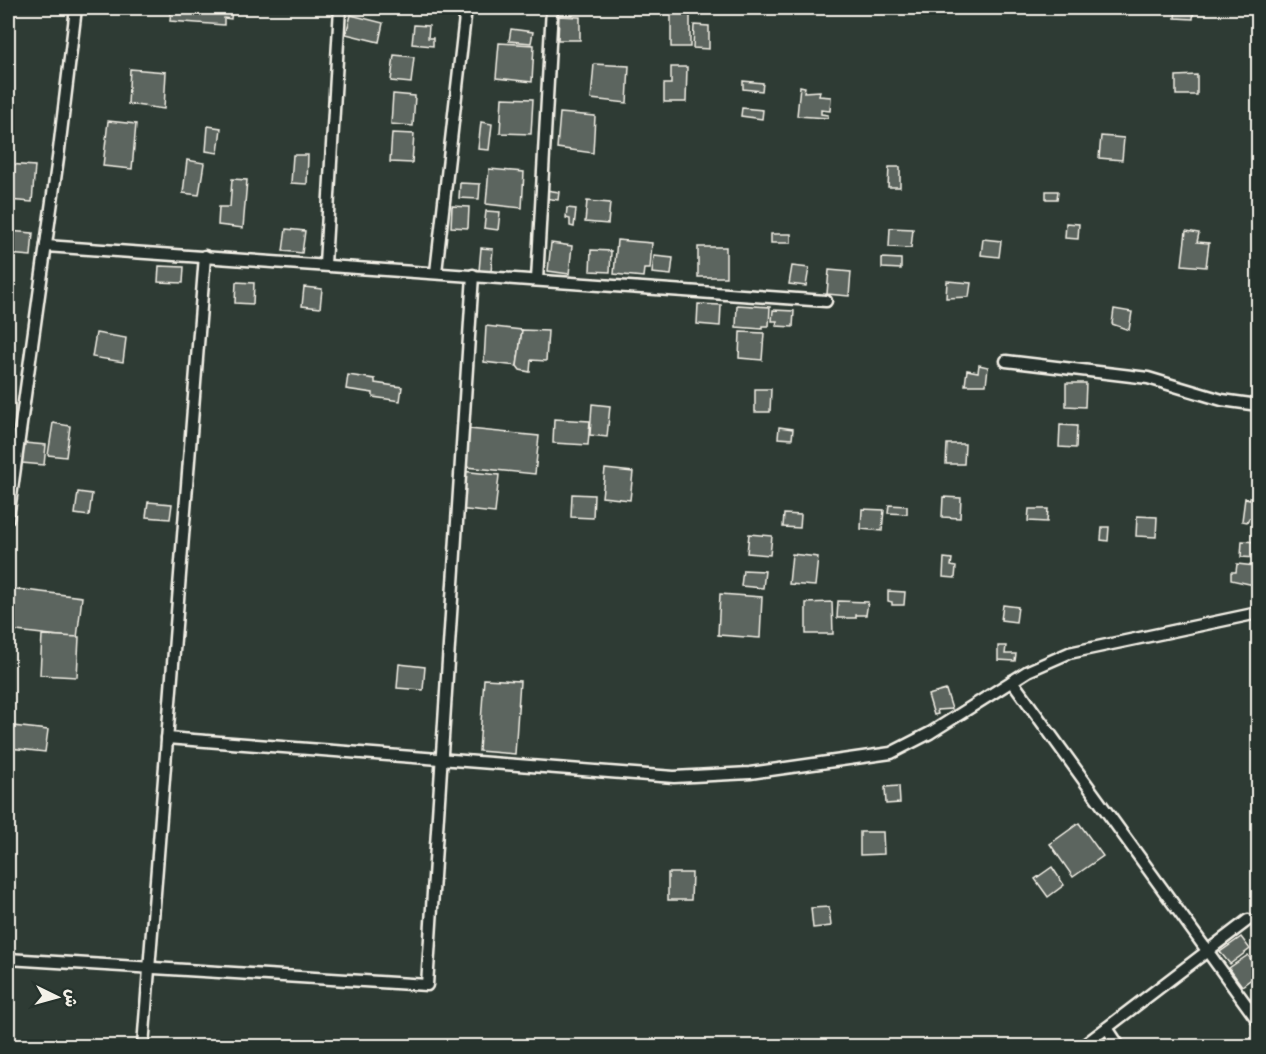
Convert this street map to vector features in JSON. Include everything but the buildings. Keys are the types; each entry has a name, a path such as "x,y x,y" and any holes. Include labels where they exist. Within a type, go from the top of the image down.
{"street":[{"path":"8,518 76,8"},
{"path":"325,264 340,8"},
{"path":"436,272 466,8"},
{"path":"537,280 552,8"},
{"path":"46,246 826,301"},
{"path":"143,1047 206,256"},
{"path":"8,959 427,985 473,275"},
{"path":"1006,361 1148,378 1222,400 1258,405"},
{"path":"168,738 442,757 674,777 750,773 891,753 930,733 1012,681 1069,653 1258,613"},
{"path":"1012,681 1258,1021"},
{"path":"1083,1047 1248,920"},
{"path":"1107,1028 1119,1047"}]}
